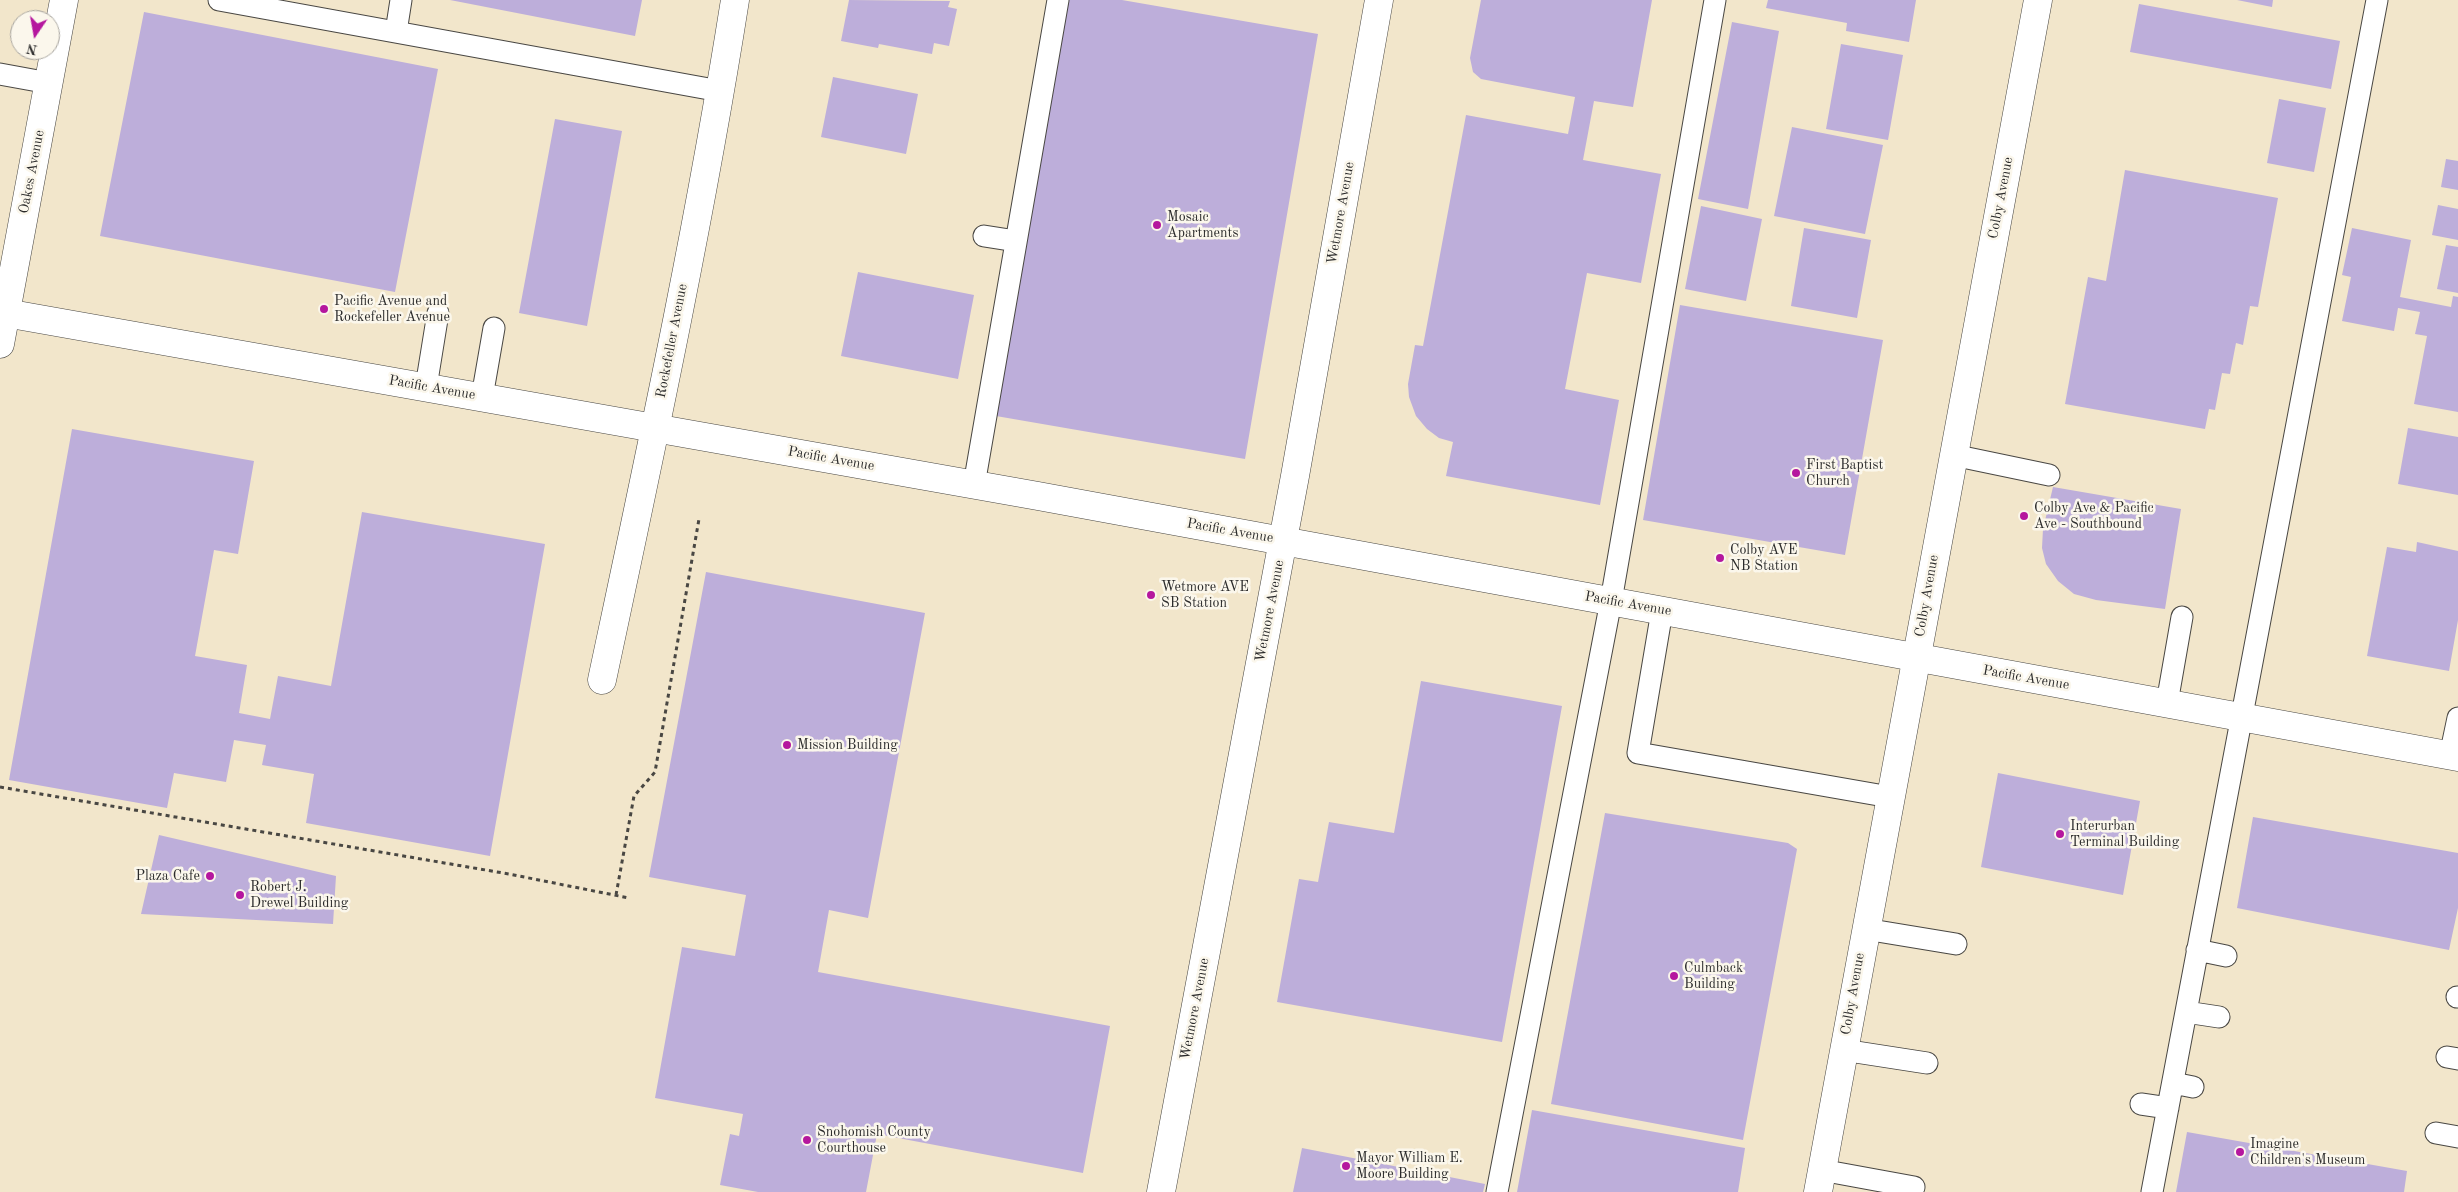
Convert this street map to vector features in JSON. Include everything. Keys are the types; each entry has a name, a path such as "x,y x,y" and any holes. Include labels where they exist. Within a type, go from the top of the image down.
{"street":[{"name":"Oakes Avenue","path":"0,344 3,313 64,0"},
{"name":"Rockefeller Avenue","path":"602,680 655,428 720,91 735,0"},
{"name":"Wetmore Avenue","path":"1161,1192 1283,541 1379,0"},
{"name":"Colby Avenue","path":"1820,1181 2038,0"},
{"name":"Pacific Avenue","path":"3,313 974,485 2454,756"}],"lane":[{"path":"219,0 720,91"},
{"path":"396,32 401,0"},
{"path":"974,485 1058,0"},
{"path":"1497,1192 1610,601 1715,0"},
{"path":"2152,1192 2168,1108 2183,1085 2186,1012 2240,717 2377,0"},
{"path":"0,74 49,83"},
{"path":"984,236 1016,241"},
{"path":"426,387 438,313"},
{"path":"482,397 494,328"},
{"path":"1953,455 2048,475"},
{"path":"1662,611 1638,753 1890,797"},
{"path":"2167,703 2182,616"},
{"path":"2454,756 2458,718"},
{"path":"1865,929 1956,944"},
{"path":"2198,950 2226,956"},
{"path":"2186,1012 2219,1017"},
{"path":"1843,1050 1927,1063"},
{"path":"2141,1104 2168,1108"},
{"path":"2436,1133 2458,1137"},
{"path":"1820,1181 1914,1187"}],"path":[{"path":"616,895 634,796 655,772 699,519"},
{"path":"0,787 509,874 629,898"}],"building":[{"path":"450,0 642,0 635,36"},
{"path":"849,0 950,1 948,7 957,9 949,46 934,43 932,54 879,44 878,48 841,41"},
{"name":"Mosaic Apartments","path":"1068,0 1122,0 1318,34 1245,459 996,416"},
{"path":"1481,0 1652,0 1633,107 1594,101 1583,160 1661,174 1641,283 1587,273 1565,389 1619,400 1600,505 1446,476 1453,442 1439,438 1427,429 1416,416 1409,397 1408,384 1415,345 1423,346 1466,115 1568,134 1575,97 1481,79 1473,72 1470,58"},
{"path":"1768,0 1916,0 1909,42 1846,31 1847,23 1766,8"},
{"path":"2237,0 2273,0 2272,7"},
{"path":"2139,4 2340,41 2331,89 2130,52"},
{"path":"144,12 438,69 395,292 100,236"},
{"path":"1732,22 1779,31 1748,209 1698,199"},
{"path":"1841,44 1903,55 1888,140 1826,129"},
{"path":"833,77 918,94 906,154 821,137"},
{"path":"2279,99 2326,108 2314,172 2267,163"},
{"path":"555,119 622,131 587,326 519,313"},
{"path":"1792,127 1883,145 1865,234 1774,216"},
{"path":"2446,159 2458,161 2458,190 2441,187"},
{"path":"2125,170 2278,198 2258,307 2250,306 2243,345 2236,343 2230,374 2222,373 2215,410 2209,409 2205,429 2065,404 2088,277 2106,281"},
{"path":"2438,205 2458,209 2458,240 2432,235"},
{"path":"1701,206 1762,219 1746,301 1685,289"},
{"path":"1804,228 1871,240 1857,318 1791,306"},
{"path":"2352,228 2411,240 2400,297 2451,307 2453,296 2458,297 2458,412 2414,404 2427,336 2415,334 2420,312 2398,308 2394,331 2342,321 2351,277 2342,275"},
{"path":"2446,245 2458,247 2458,293 2437,289"},
{"path":"858,272 974,295 958,379 841,356"},
{"path":"1680,305 1883,340 1845,555 1643,520"},
{"path":"2408,428 2458,437 2458,495 2398,484"},
{"path":"72,429 254,461 238,554 214,550 195,656 247,665 239,713 270,719 278,676 331,686 362,512 545,544 490,856 306,823 314,774 262,765 266,745 234,740 226,782 174,773 167,808 9,780"},
{"path":"2053,487 2181,509 2165,609 2096,600 2074,594 2058,581 2046,564 2042,548 2043,529"},
{"path":"2417,542 2458,551 2458,620 2449,671 2367,656 2387,547 2416,552"},
{"path":"706,572 925,613 868,918 829,910 818,972 1110,1026 1083,1173 877,1134 866,1192 758,1192 720,1185 730,1134 739,1136 743,1114 655,1098 682,947 735,956 746,895 649,877"},
{"path":"1421,681 1562,706 1502,1042 1277,1002 1299,879 1318,882 1329,822 1394,833"},
{"name":"Interurban Terminal Building","path":"1998,773 2140,801 2123,895 1981,867"},
{"name":"Culmback Building","path":"1605,813 1788,843 1797,849 1743,1140 1551,1104"},
{"path":"2253,817 2458,853 2458,908 2449,950 2237,908"},
{"name":"Robert J. Drewel Building","path":"159,835 336,876 333,924 141,914"},
{"path":"1532,1110 1745,1148 1738,1192 1517,1192"},
{"name":"Imagine Children's Museum","path":"2187,1132 2407,1171 2404,1192 2176,1192"},
{"name":"Mayor William E. Moore Building","path":"1302,1148 1485,1184 1483,1192 1293,1192"}],"place":[{"name":"Mosaic Apartments","path":"1157,225"},
{"name":"Pacific Avenue and Rockefeller Avenue","path":"324,309"},
{"name":"First Baptist Church","path":"1796,473"},
{"name":"Colby Ave & Pacific Ave - Southbound","path":"2024,516"},
{"name":"Colby AVE NB Station","path":"1720,558"},
{"name":"Wetmore AVE SB Station","path":"1151,595"},
{"name":"Mission Building","path":"787,745"},
{"name":"Interurban Terminal Building","path":"2060,834"},
{"name":"Plaza Cafe","path":"210,876"},
{"name":"Robert J. Drewel Building","path":"240,895"},
{"name":"Culmback Building","path":"1674,976"},
{"name":"Snohomish County Courthouse","path":"807,1140"},
{"name":"Imagine Children's Museum","path":"2240,1152"},
{"name":"Mayor William E. Moore Building","path":"1346,1166"}]}
